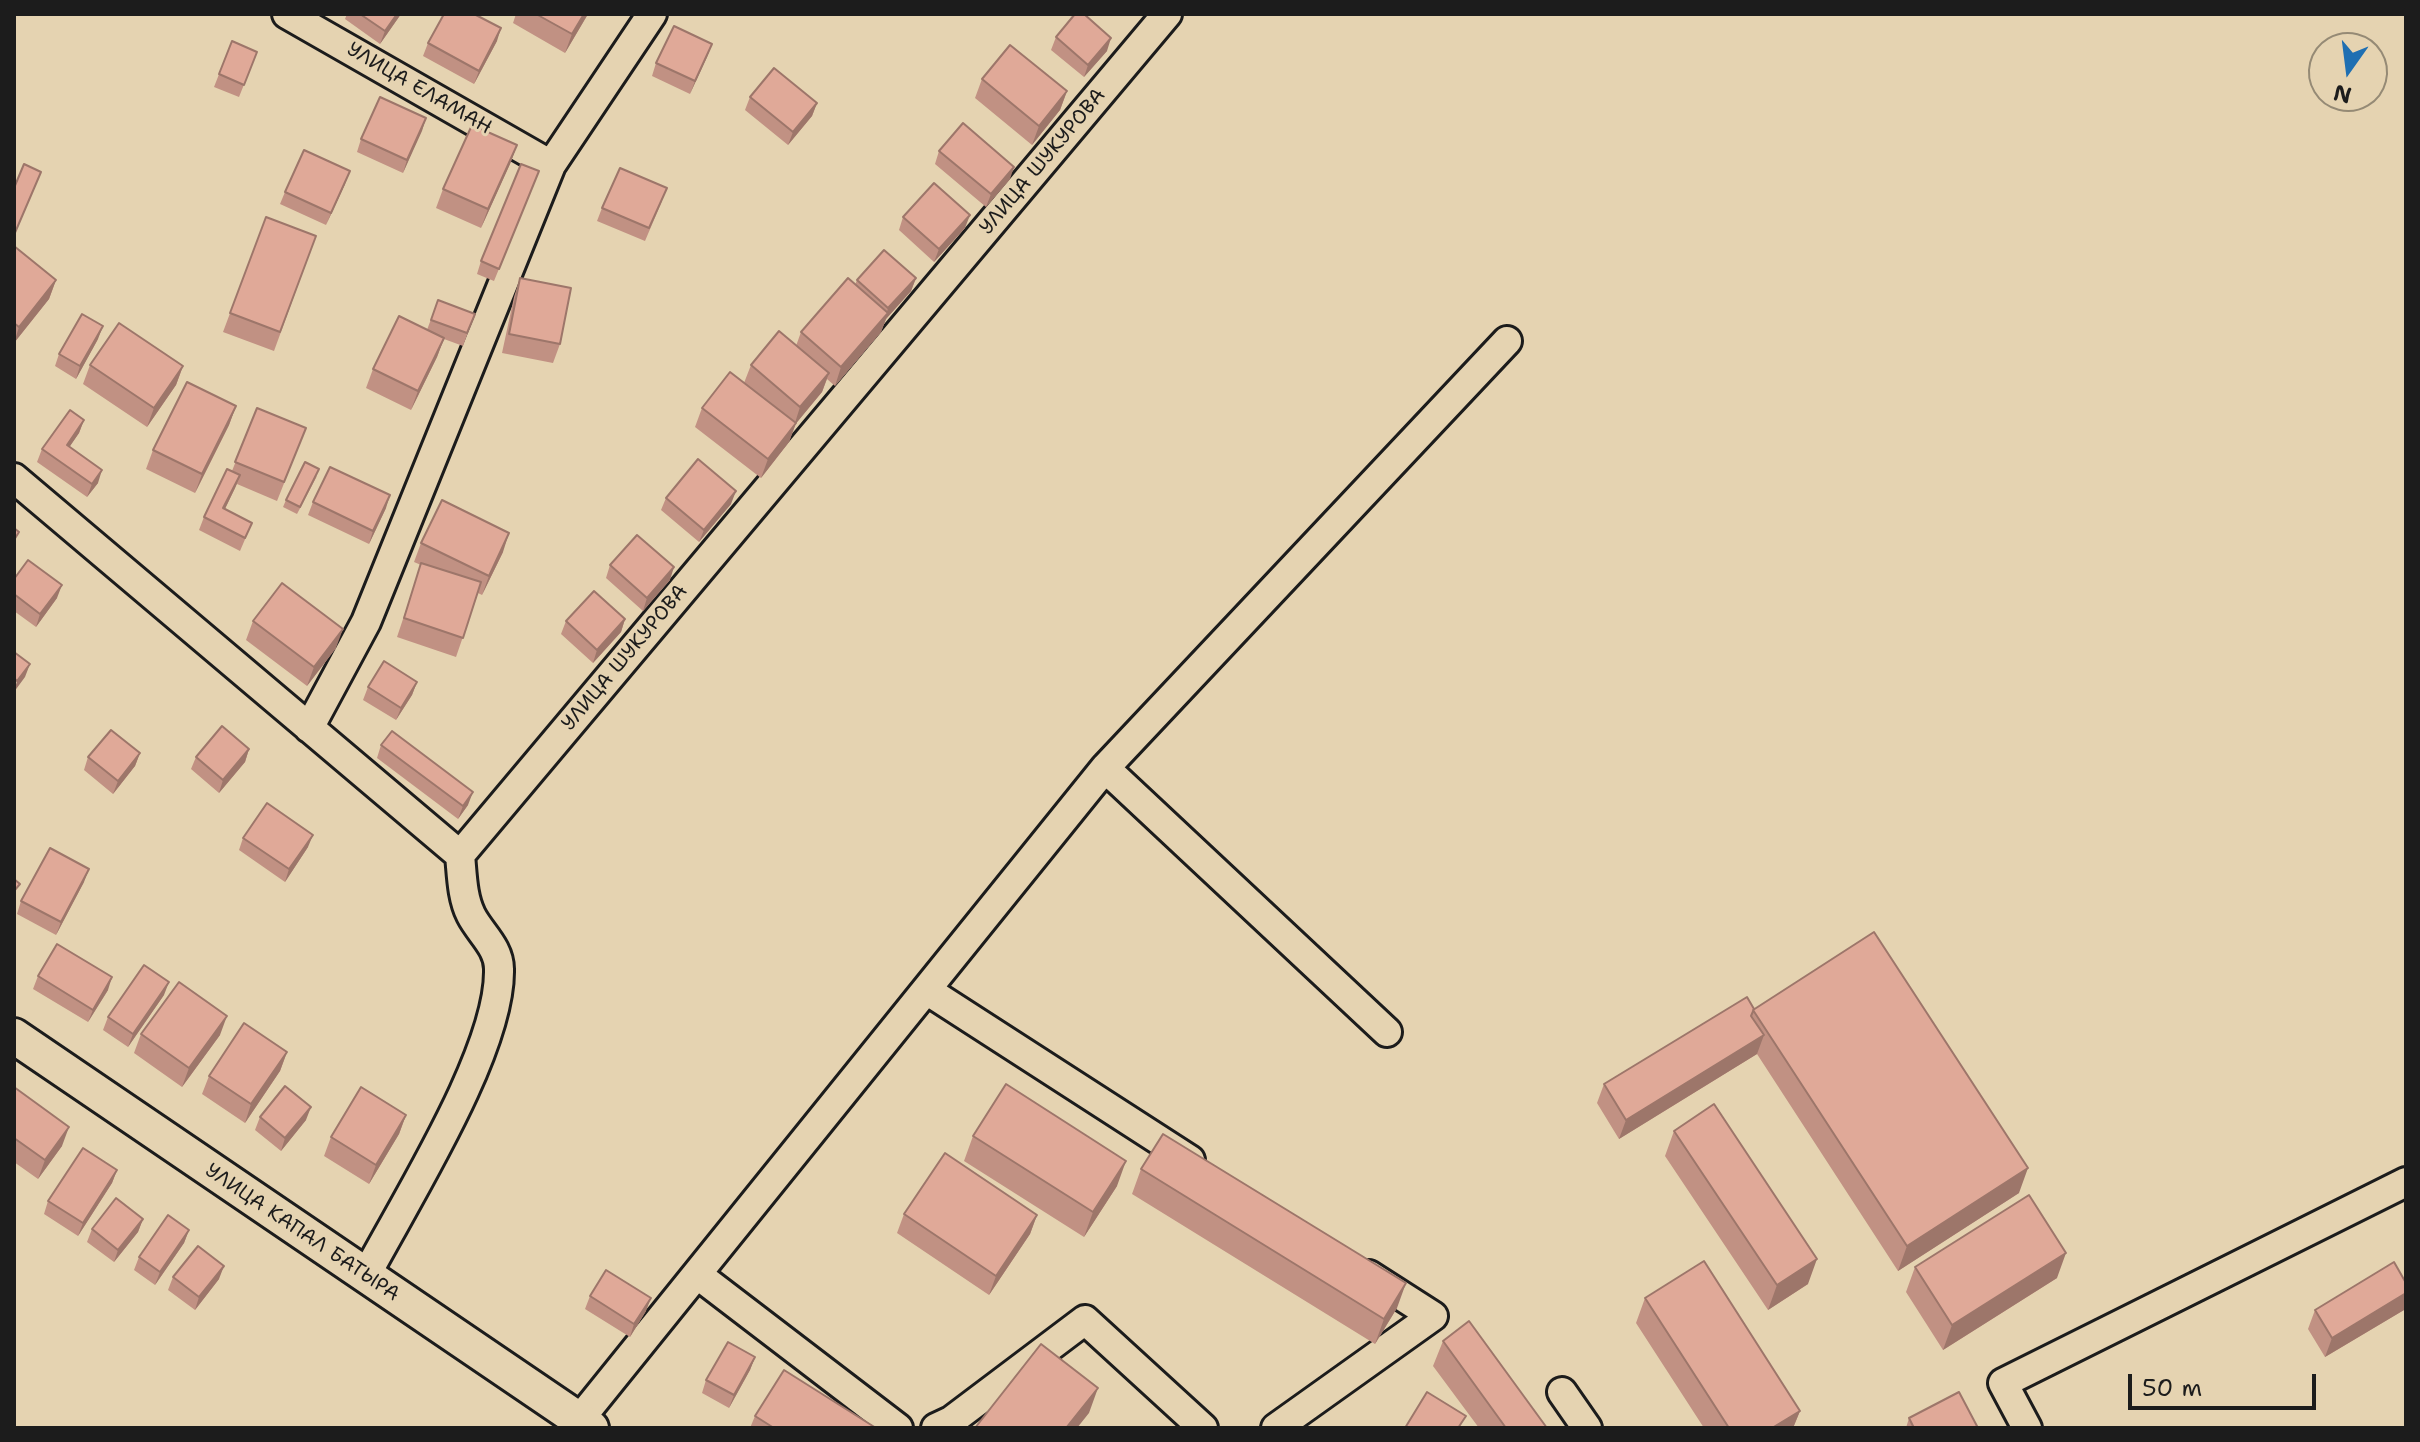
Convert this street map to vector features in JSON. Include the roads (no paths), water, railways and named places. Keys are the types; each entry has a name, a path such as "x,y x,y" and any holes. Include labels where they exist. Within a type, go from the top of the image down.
{"main road":[{"name":"УЛИЦА КАПАЛ БАТЫРА","path":"14,1036 585,1424"}],"street":[{"name":"УЛИЦА ЕЛАМАН","path":"287,14 551,165"},
{"path":"309,728 366,622 551,165 652,14"},
{"name":"УЛИЦА ШУКУРОВА","path":"460,855 1167,14"},
{"path":"585,1424 698,1275 1105,768 1507,341"},
{"path":"14,478 460,855 465,899 495,951 499,966 497,993 472,1073 365,1277"},
{"path":"1105,768 1387,1032"},
{"path":"928,991 1207,1171"},
{"path":"2027,1428 2003,1383 2406,1182"},
{"path":"1276,1428 1433,1316 1340,1256"},
{"path":"698,1275 898,1428"},
{"path":"936,1428 951,1421 1085,1320 1203,1428"},
{"path":"1562,1392 1587,1428"}]}
